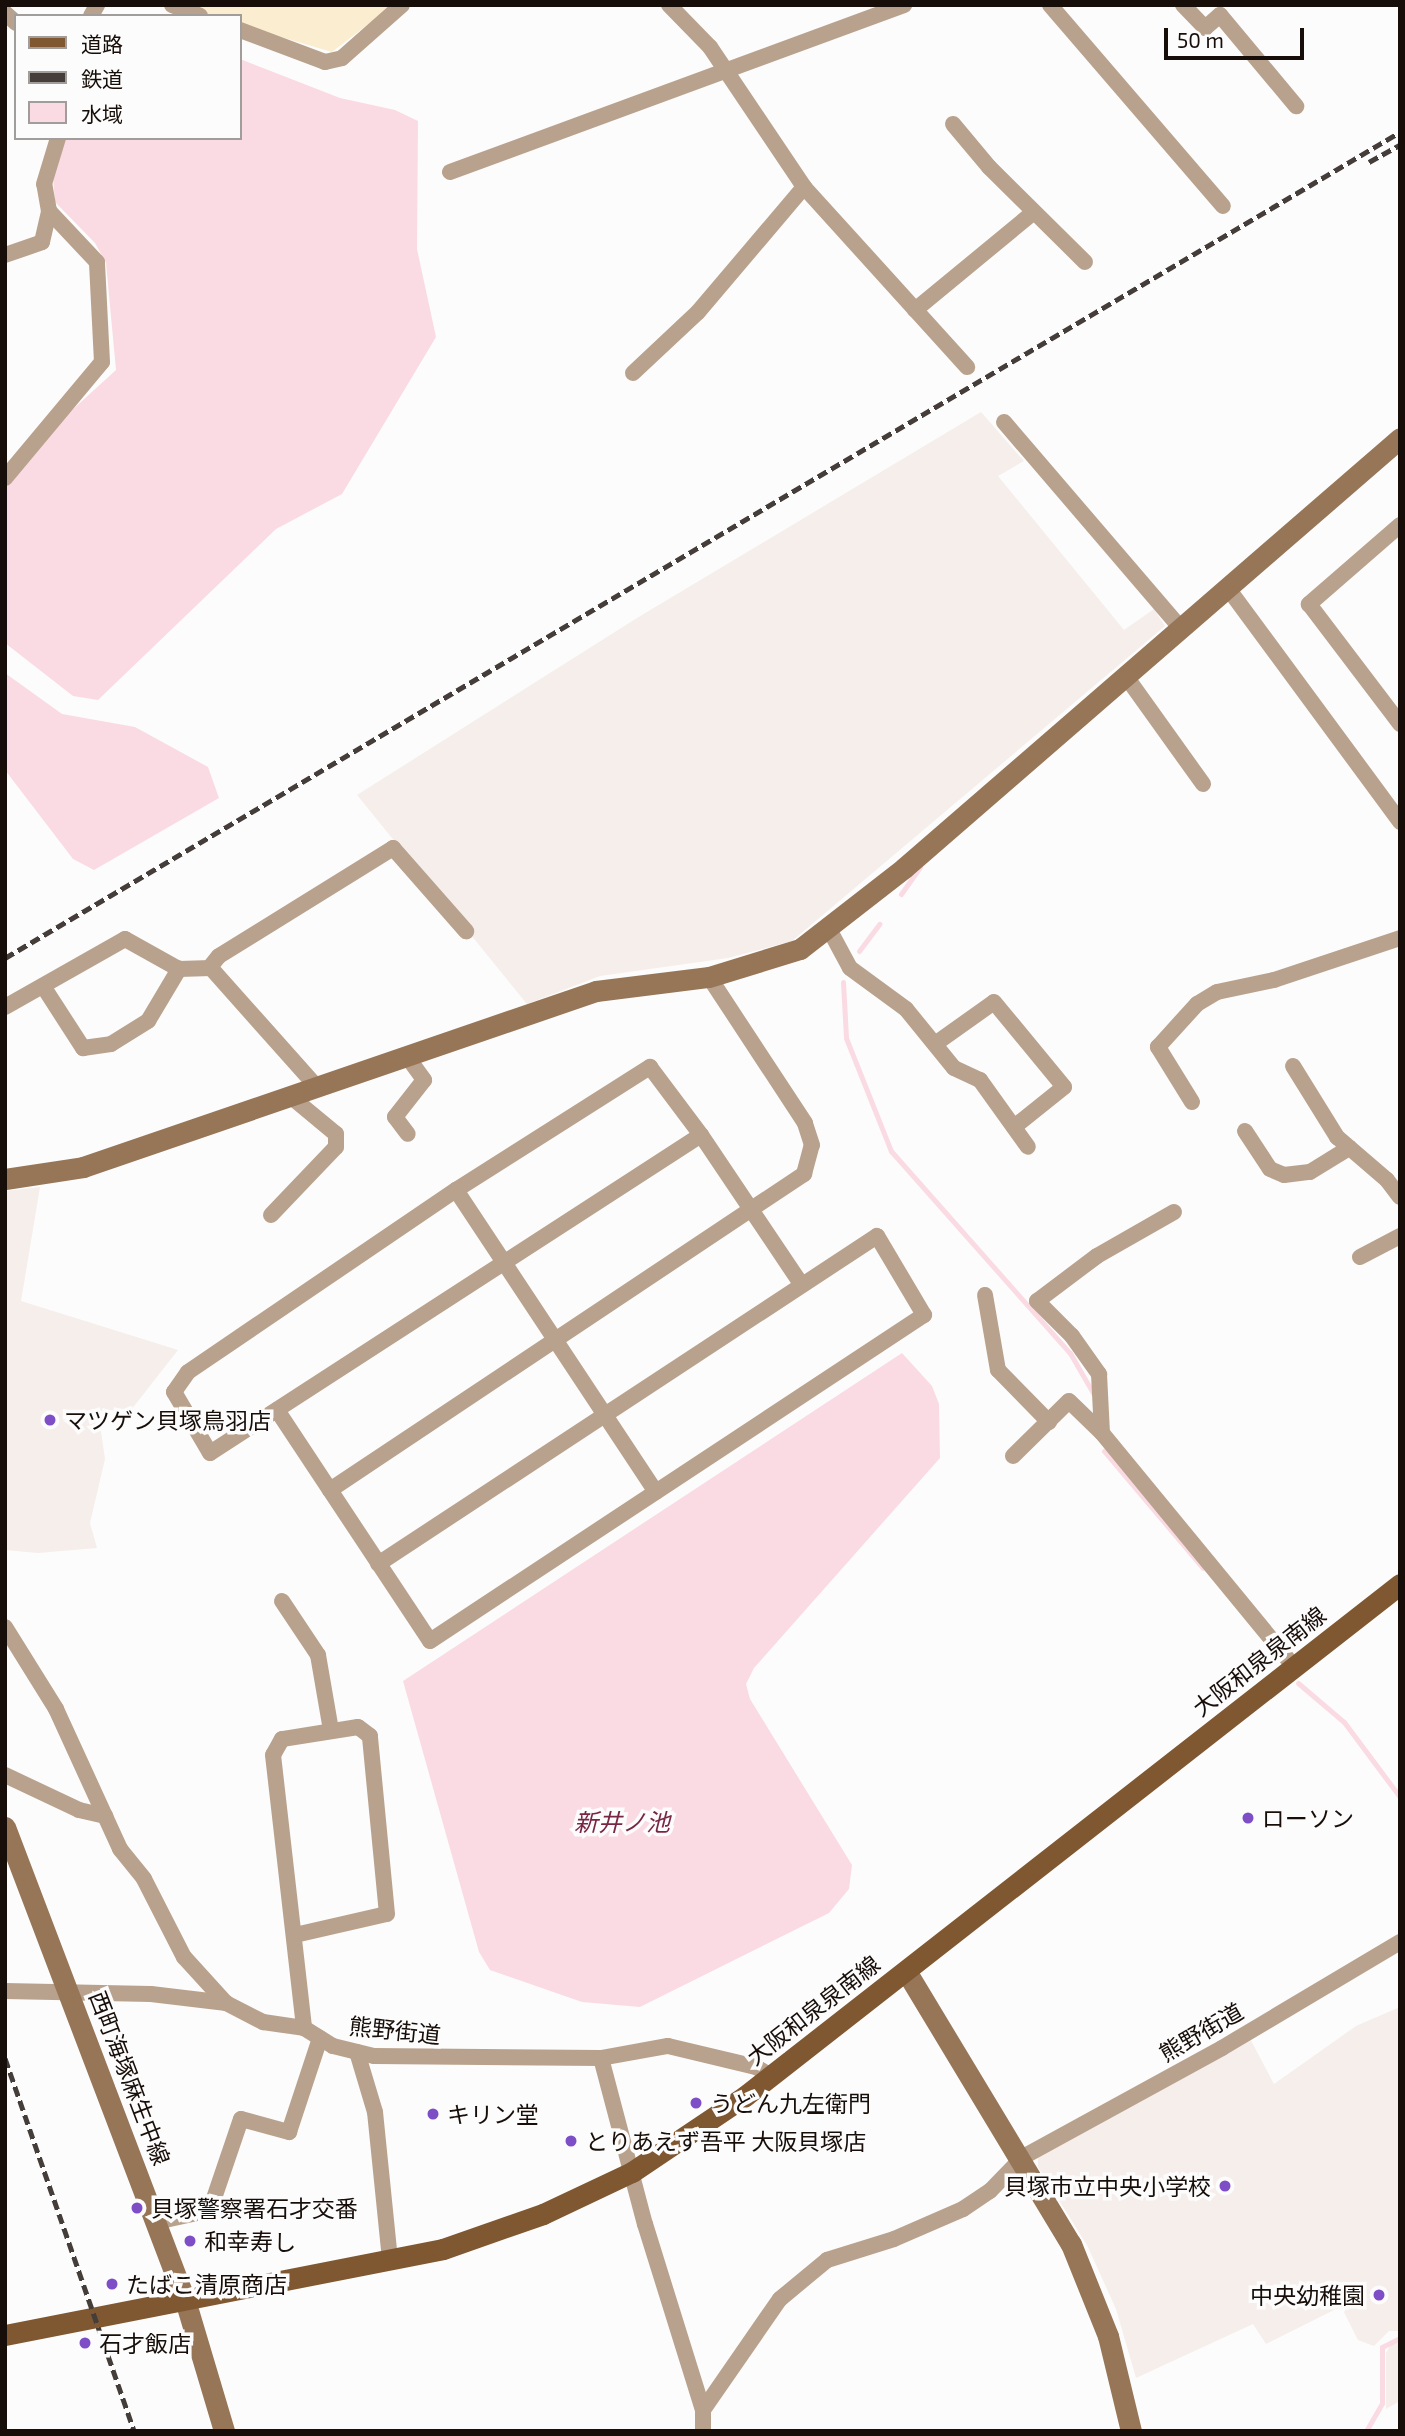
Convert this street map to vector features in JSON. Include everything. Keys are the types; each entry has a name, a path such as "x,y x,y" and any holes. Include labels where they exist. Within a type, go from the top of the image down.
{"main road":[{"name":"大阪和泉泉南線","path":"5,2335 390,2260 506,2228 632,2172 771,2076 1400,1584"}],"street":[{"path":"172,5 195,14"},
{"path":"242,31 325,62 342,58 402,5"},
{"path":"669,5 710,47 724,73 804,187 967,367"},
{"path":"450,172 904,5"},
{"path":"1050,5 1223,206"},
{"path":"1183,5 1205,28 1220,15 1296,106"},
{"path":"953,124 1034,212 1085,262"},
{"path":"5,255 41,242 49,211 44,184 49,140"},
{"path":"44,184 57,140"},
{"path":"633,373 698,312 804,187"},
{"path":"5,478 102,362 97,262 49,211"},
{"path":"915,310 1034,212"},
{"path":"1004,422 1180,627"},
{"path":"5,1179 83,1167 596,991 709,977 800,949 829,929 1400,438"},
{"path":"1400,524 1309,604 1400,724"},
{"path":"1227,587 1400,822"},
{"path":"1125,675 1203,784"},
{"path":"211,968 219,956 393,848 466,931"},
{"path":"829,929 850,968 906,1009 954,1068 980,1080 1028,1147"},
{"path":"1192,1102 1158,1047 1197,1004 1217,992 1274,980 1400,938"},
{"path":"5,1007 125,939 179,969 211,968"},
{"path":"211,968 316,1086"},
{"path":"43,986 83,1048 111,1044 149,1021 179,969"},
{"path":"330,1490 804,1174 812,1145 805,1123 709,977"},
{"path":"935,1044 994,1002 1064,1087 1014,1127"},
{"path":"406,1055 424,1080 395,1117 408,1133"},
{"path":"1293,1066 1337,1137 1400,1197"},
{"path":"701,1135 210,1453 174,1392 188,1372 456,1190 650,1067 701,1135 801,1284"},
{"path":"271,1215 336,1147 336,1134 289,1096"},
{"path":"1245,1131 1270,1169 1284,1175 1310,1172 1349,1147"},
{"path":"456,1190 656,1492"},
{"path":"1102,1433 1099,1374 1073,1336 1037,1301 1097,1256 1174,1212"},
{"path":"277,1410 330,1490 379,1564 430,1641 923,1315 877,1236 379,1564"},
{"path":"1360,1257 1400,1236"},
{"path":"985,1294 998,1370 1049,1422"},
{"path":"1013,1456 1069,1401 1102,1433 1294,1667"},
{"path":"282,1601 318,1655 331,1730"},
{"name":"熊野街道","path":"5,1628 56,1709 105,1816 184,1957 226,2003 264,2022 304,2028 320,2038 357,2052 439,2060 601,2057 668,2046 756,2067 771,2076"},
{"path":"295,1935 387,1914 370,1736 358,1727 282,1739 273,1755 304,2028"},
{"path":"5,1775 79,1811 105,1816"},
{"name":"西町海塚麻生中線","path":"5,1827 185,2300 224,2431"},
{"name":"熊野街道","path":"703,2410 780,2300 827,2260 894,2239 962,2209 990,2191 1023,2157 1223,2048 1400,1942"},
{"path":"906,1971 1023,2157 1095,2296 1131,2431"},
{"path":"5,1990 70,1994 151,1994 226,2003"},
{"path":"156,2222 211,2210 241,2119 289,2132 320,2038"},
{"path":"357,2052 375,2112 390,2260"},
{"path":"601,2057 632,2172 703,2410 703,2431"}],"shaded area":[{"path":"186,5 393,5 332,52 242,26 242,14 209,14"},
{"path":"981,412 1024,461 998,476 1124,630 1154,609 1165,626 792,941 728,958 600,976 527,1004 357,795 637,618"},
{"path":"40,1187 21,1301 178,1350 131,1410 98,1411 105,1459 90,1523 97,1548 38,1553 5,1550 5,1191"},
{"name":"貝塚市立中央小学校","path":"1400,2007 1400,2331 1389,2331 1374,2346 1358,2340 1344,2312 1352,2301 1266,2344 1253,2324 1136,2378 1116,2309 1087,2245 1038,2167 1038,2149 1247,2033 1274,2084 1356,2026"},
{"path":"1400,2342 1400,2401 1386,2409 1386,2353 1391,2344"}],"water":[{"path":"242,60 340,98 395,110 418,121 417,249 436,337 342,494 276,529 98,700 73,696 5,643 5,488 48,432 116,370 106,263 95,243 55,202 53,178 64,140 242,140"},
{"path":"5,673 62,714 135,727 208,767 219,798 94,870 73,859 5,770"},
{"name":"新井ノ池","path":"902,1353 932,1386 939,1404 940,1458 754,1668 746,1684 750,1699 852,1865 849,1889 829,1913 640,2007 582,2002 490,1970 479,1952 403,1681"}],"waterway":[{"path":"901,894 920,867"},
{"path":"859,951 879,924"},
{"path":"843,982 846,1038 891,1151 1070,1353 1093,1393"},
{"path":"1104,1451 1203,1568"},
{"path":"1298,1683 1344,1722 1400,1797"},
{"path":"1366,2431 1382,2403 1382,2347 1400,2338"}],"railway":[{"path":"5,958 1400,132"},
{"path":"1369,162 1400,145"},
{"path":"5,2058 134,2431"}],"place":[{"name":"マツゲン貝塚鳥羽店","path":"50,1420"},
{"name":"ローソン","path":"1248,1818"},
{"name":"うどん九左衛門","path":"696,2103"},
{"name":"キリン堂","path":"433,2114"},
{"name":"とりあえず吾平 大阪貝塚店","path":"571,2141"},
{"name":"貝塚市立中央小学校","path":"1225,2186"},
{"name":"貝塚警察署石才交番","path":"137,2208"},
{"name":"和幸寿し","path":"190,2241"},
{"name":"たばこ清原商店","path":"112,2284"},
{"name":"中央幼稚園","path":"1379,2295"},
{"name":"石才飯店","path":"85,2343"}]}
